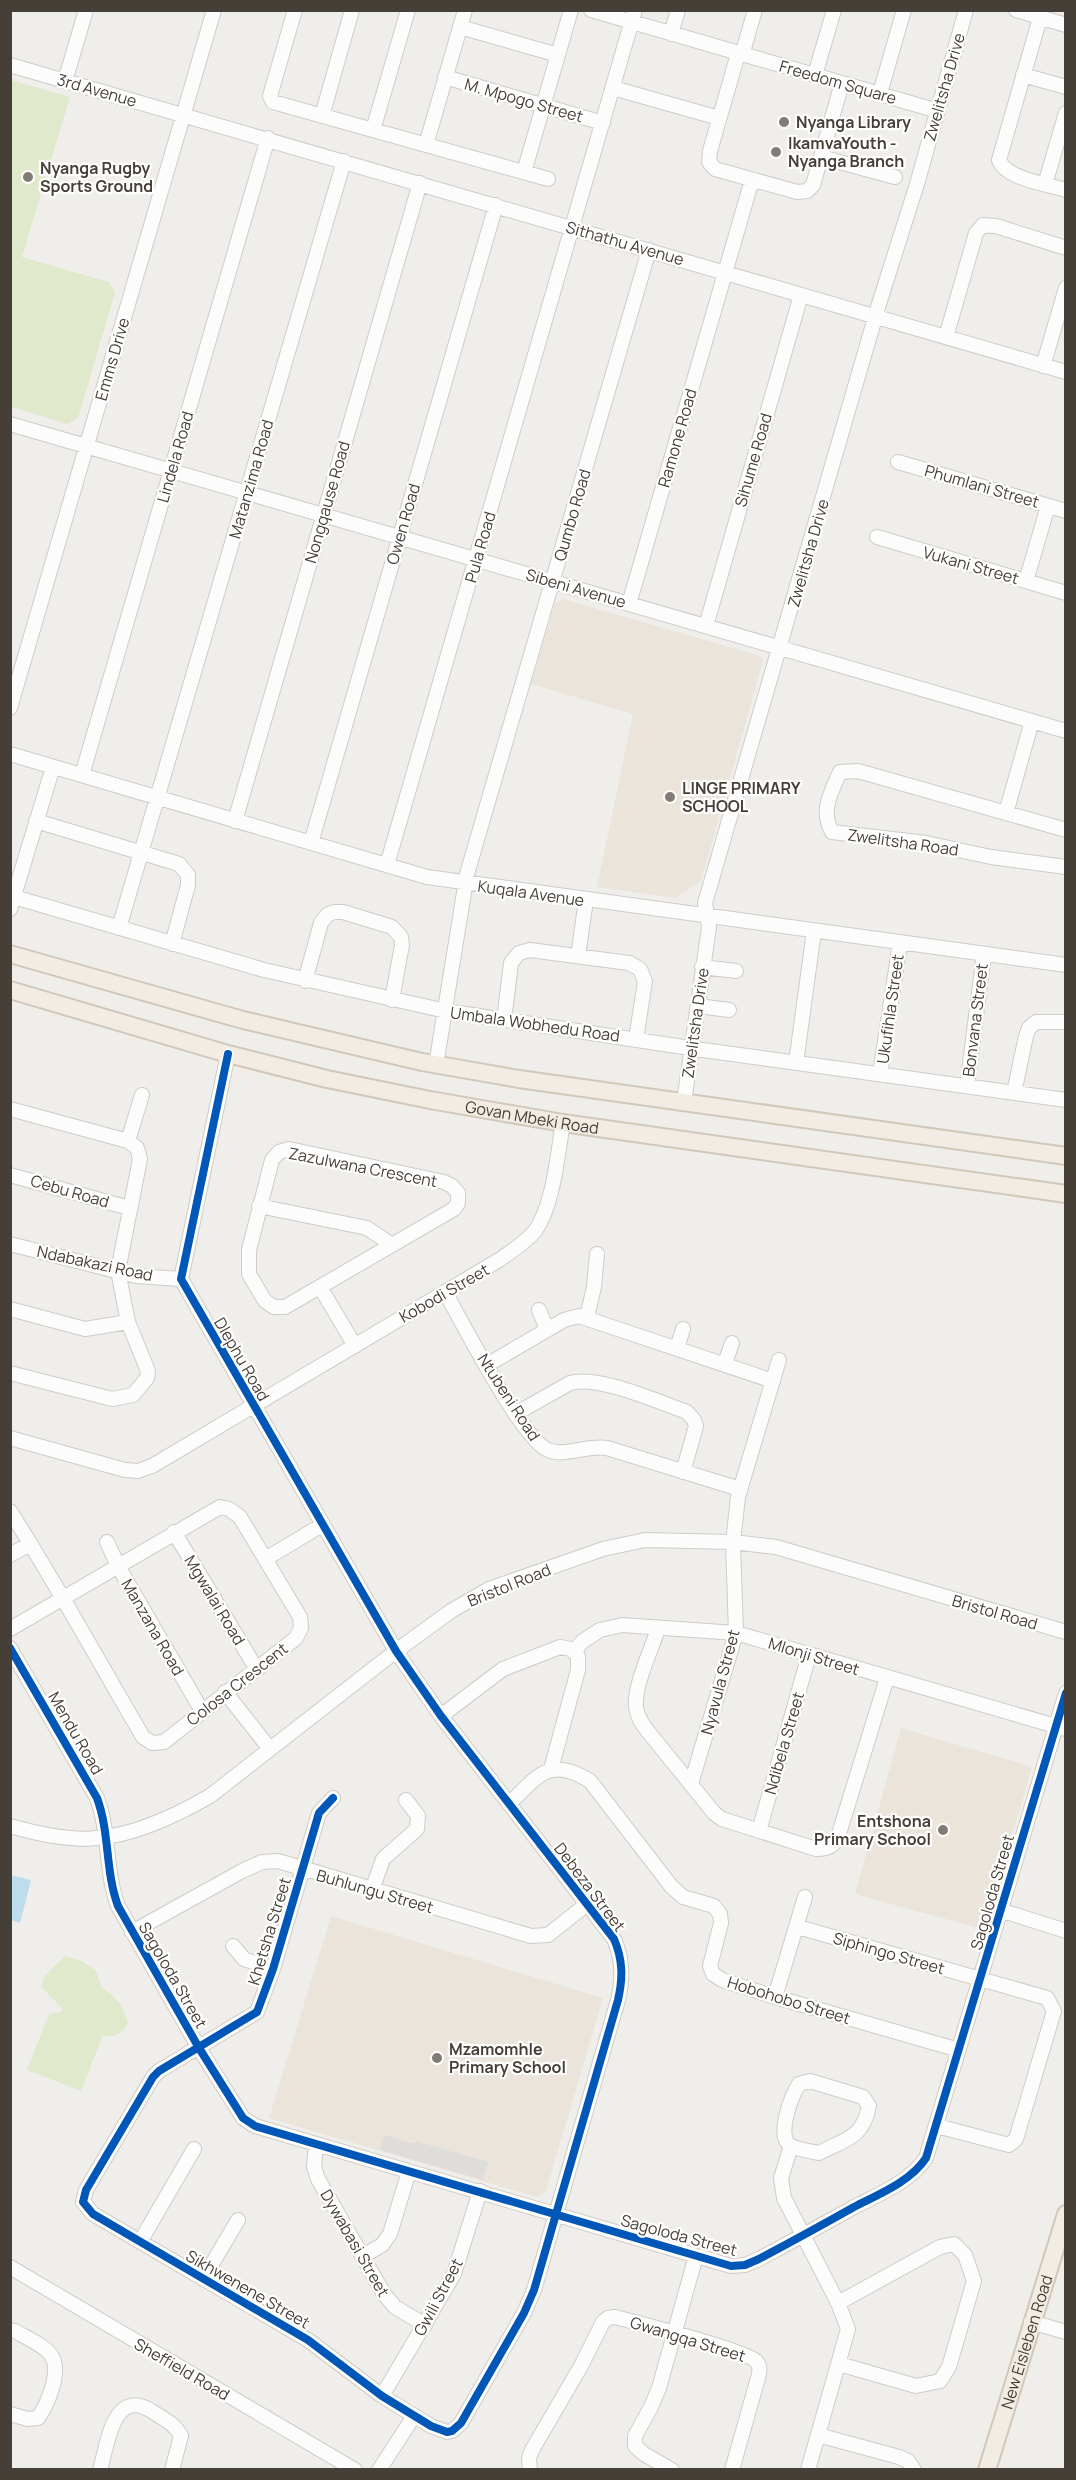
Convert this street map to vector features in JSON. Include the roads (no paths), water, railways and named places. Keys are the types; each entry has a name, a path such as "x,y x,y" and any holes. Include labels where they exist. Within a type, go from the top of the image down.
{"main road":[{"path":"10,954 243,1020 436,1065 519,1079 1065,1156"},
{"name":"Govan Mbeki Road","path":"10,990 228,1054 372,1088 563,1123 1065,1194"},
{"name":"New Eisleben Road","path":"987,2469 1065,2214"}],"street":[{"path":"65,81 86,10"},
{"name":"Emms Drive","path":"10,708 214,10"},
{"path":"295,10 270,97 277,104 548,179"},
{"path":"322,116 352,10"},
{"path":"373,130 408,10"},
{"path":"426,145 465,10"},
{"path":"524,172 571,10"},
{"name":"Freedom Square","path":"591,10 634,16 671,34 938,111"},
{"path":"671,34 678,10"},
{"path":"755,10 710,151 709,162 716,169 797,192 807,191 813,185 843,83"},
{"path":"815,75 834,10"},
{"path":"880,93 904,10"},
{"name":"Zwelitsha Drive","path":"684,1102 709,927 705,903 966,10"},
{"path":"1016,10 1065,25"},
{"name":"Pula Road","path":"387,866 634,16"},
{"path":"1040,18 999,160 1002,167 1010,173 1065,190"},
{"path":"460,27 558,55"},
{"name":"3rd Avenue","path":"10,65 183,115"},
{"path":"1023,75 1065,87"},
{"name":"M. Mpogo Street","path":"446,77 603,123"},
{"path":"614,88 719,118"},
{"path":"1045,184 1065,113"},
{"name":"Sithathu Avenue","path":"183,115 1065,372"},
{"name":"Lindela Road","path":"82,775 268,138"},
{"path":"821,157 895,177"},
{"name":"Matanzima Road","path":"118,927 344,161"},
{"name":"Ramone Road","path":"629,604 752,180"},
{"name":"Nongqause Road","path":"235,820 420,183"},
{"name":"Owen Road","path":"310,843 496,205"},
{"path":"946,337 976,233 983,225 996,226 1065,248"},
{"name":"Qumbo Road","path":"436,1065 467,874 649,250"},
{"path":"1042,366 1065,288"},
{"name":"Sihume Road","path":"706,626 801,295"},
{"name":"Sibeni Avenue","path":"10,424 1065,731"},
{"name":"Phumlani Street","path":"898,462 1065,511"},
{"path":"1026,581 1048,506"},
{"name":"Vukani Street","path":"876,537 1065,593"},
{"path":"1006,813 1032,722"},
{"name":"Kuqala Avenue","path":"10,754 427,877 1065,965"},
{"name":"Umbala Wobhedu Road","path":"53,766 12,903 118,927 305,981 446,1011 1065,1100"},
{"name":"Zwelitsha Road","path":"1065,830 858,771 840,772 830,795 825,817 832,832 926,843 991,857 1065,867"},
{"path":"36,821 179,864 188,875 172,944"},
{"path":"578,956 586,900"},
{"path":"305,981 324,919 334,912 343,912 392,927 401,937 402,945 392,1000"},
{"path":"796,1063 814,931"},
{"name":"Ukufihla Street","path":"880,1074 900,943"},
{"path":"504,1020 511,963 519,953 530,950 629,963 640,969 645,981 636,1039"},
{"name":"Bonvana Street","path":"967,1086 984,954"},
{"path":"702,967 736,970"},
{"path":"698,1006 729,1010"},
{"path":"1014,1093 1029,1028 1036,1022 1065,1022"},
{"path":"181,1279 228,1054"},
{"path":"129,1141 142,1095"},
{"path":"10,1109 129,1141 137,1148 140,1159 118,1271 128,1322 148,1371 147,1378 132,1395 112,1399 12,1377"},
{"name":"Kobodi Street","path":"10,1438 125,1470 138,1471 152,1466 499,1260 524,1242 534,1231 546,1209 563,1123"},
{"name":"Zazulwana Crescent","path":"289,1149 444,1182 452,1186 459,1197 454,1209 285,1307 274,1307 266,1301 249,1274 249,1250 260,1206 272,1160 279,1152 289,1149"},
{"name":"Cebu Road","path":"10,1175 129,1208"},
{"path":"260,1206 367,1228 392,1245"},
{"name":"Ndabakazi Road","path":"10,1244 136,1276 181,1279"},
{"path":"587,1317 594,1287 597,1254"},
{"name":"Dlephu Road","path":"181,1279 396,1651"},
{"path":"321,1287 355,1346"},
{"name":"Ntubeni Road","path":"445,1292 515,1414 531,1438 547,1450 560,1453 595,1446 607,1448 740,1489"},
{"path":"10,1310 85,1329 128,1322"},
{"path":"539,1310 547,1329"},
{"path":"487,1365 570,1317 587,1317 773,1381"},
{"path":"677,1348 683,1329"},
{"path":"725,1364 732,1343"},
{"name":"Nyavula Street","path":"691,1784 736,1633 735,1512 779,1360"},
{"path":"515,1414 579,1380 598,1382 687,1412 696,1426 683,1472"},
{"name":"Colosa Crescent","path":"10,1511 142,1737 152,1743 164,1742 296,1638 302,1628 300,1617 240,1516 229,1509 220,1507 61,1598"},
{"path":"267,1558 322,1525"},
{"name":"Mgwalai Road","path":"174,1532 256,1668"},
{"name":"Bristol Road","path":"10,1826 40,1834 96,1839 178,1814 210,1796 396,1651 468,1599 489,1589 603,1549 645,1540 734,1542 777,1547 1065,1632"},
{"name":"Manzana Road","path":"107,1542 118,1566 202,1711"},
{"path":"10,1555 30,1544"},
{"path":"10,1629 61,1598"},
{"name":"Mlonji Street","path":"574,1651 593,1634 609,1627 622,1625 736,1633 1061,1728"},
{"path":"658,1629 639,1685 636,1706 638,1718 714,1813 722,1819 816,1849 825,1850 836,1842 887,1678"},
{"path":"441,1716 503,1669 560,1647 574,1651 578,1656 578,1670 551,1769 535,1779 509,1804"},
{"name":"Mendu Road","path":"10,1648 91,1785 104,1816 107,1837"},
{"name":"Debeza Street","path":"396,1651 441,1716 614,1939 620,1955 622,1981 556,2214"},
{"name":"Ndibela Street","path":"759,1831 809,1655"},
{"path":"225,1692 270,1749"},
{"name":"Sagoloda Street","path":"107,1837 113,1892 132,1932 199,2048 243,2118 255,2126 696,2256 731,2266 745,2265 802,2236 919,2168 931,2149 1000,1910 1061,1728 1065,1693"},
{"name":"Hobohobo Street","path":"551,1769 572,1770 590,1781 671,1886 683,1897 714,1906 720,1914 721,1923 710,1966 713,1974 722,1980 775,1997 959,2050"},
{"name":"Khetsha Street","path":"199,2048 257,2012 273,1969 319,1813 333,1798"},
{"path":"372,1890 383,1859 417,1829 418,1816 406,1800"},
{"name":"Buhlungu Street","path":"132,1932 262,1862 278,1861 538,1937 548,1935 587,1904"},
{"path":"775,1997 798,1927 805,1897"},
{"path":"1000,1910 1065,1931"},
{"name":"Siphingo Street","path":"798,1927 1047,1998 1052,2004 1054,2011 1016,2139 1009,2145 937,2126"},
{"name":"Khetsha Street","path":"233,1946 244,1959 273,1969"},
{"name":"Sikhwenene Street","path":"199,2048 159,2071 153,2077 86,2190 83,2202 93,2214 308,2340 382,2396 440,2431 452,2431 460,2423 530,2302 556,2214"},
{"path":"790,2146 819,2153 858,2133 866,2121 869,2106 863,2097 810,2081 799,2084 794,2093 784,2128 786,2140 790,2146 781,2178 784,2198 838,2303 848,2329 808,2469"},
{"name":"Dywabasi Street","path":"316,2144 315,2172 390,2302 424,2325"},
{"path":"140,2242 194,2149"},
{"path":"363,2256 381,2244 390,2234 410,2171"},
{"name":"Gwili Street","path":"382,2396 454,2274 480,2191"},
{"name":"Sikhwenene Street","path":"203,2279 237,2220"},
{"path":"838,2303 940,2247 954,2244 965,2255 974,2281 949,2367 940,2381 916,2386 839,2364"},
{"path":"672,2469 644,2454 635,2446 635,2436 656,2397 696,2256"},
{"name":"Sheffield Road","path":"10,2267 355,2469"},
{"name":"Gwangqa Street","path":"530,2469 529,2458 532,2450 581,2366 603,2322 608,2318 615,2318 746,2355 758,2362 760,2372 732,2469"},
{"path":"1031,2322 1065,2332"},
{"path":"10,2330 51,2354 56,2367 44,2410 38,2418 28,2419 10,2414"},
{"path":"100,2469 116,2417 124,2406 134,2404 146,2407 176,2426 181,2436 172,2469"},
{"path":"379,2469 414,2416"},
{"path":"818,2435 899,2457 908,2461 914,2469"}],"water":[{"path":"10,1875 31,1880 20,1923 11,1920"}],"place":[{"name":"Nyanga Library","path":"784,122"},
{"name":"IkamvaYouth - Nyanga Branch","path":"776,152"},
{"name":"Nyanga Rugby Sports Ground","path":"28,177"},
{"name":"LINGE PRIMARY SCHOOL","path":"670,797"},
{"name":"Entshona Primary School","path":"943,1830"},
{"name":"Mzamomhle Primary School","path":"437,2058"}]}
